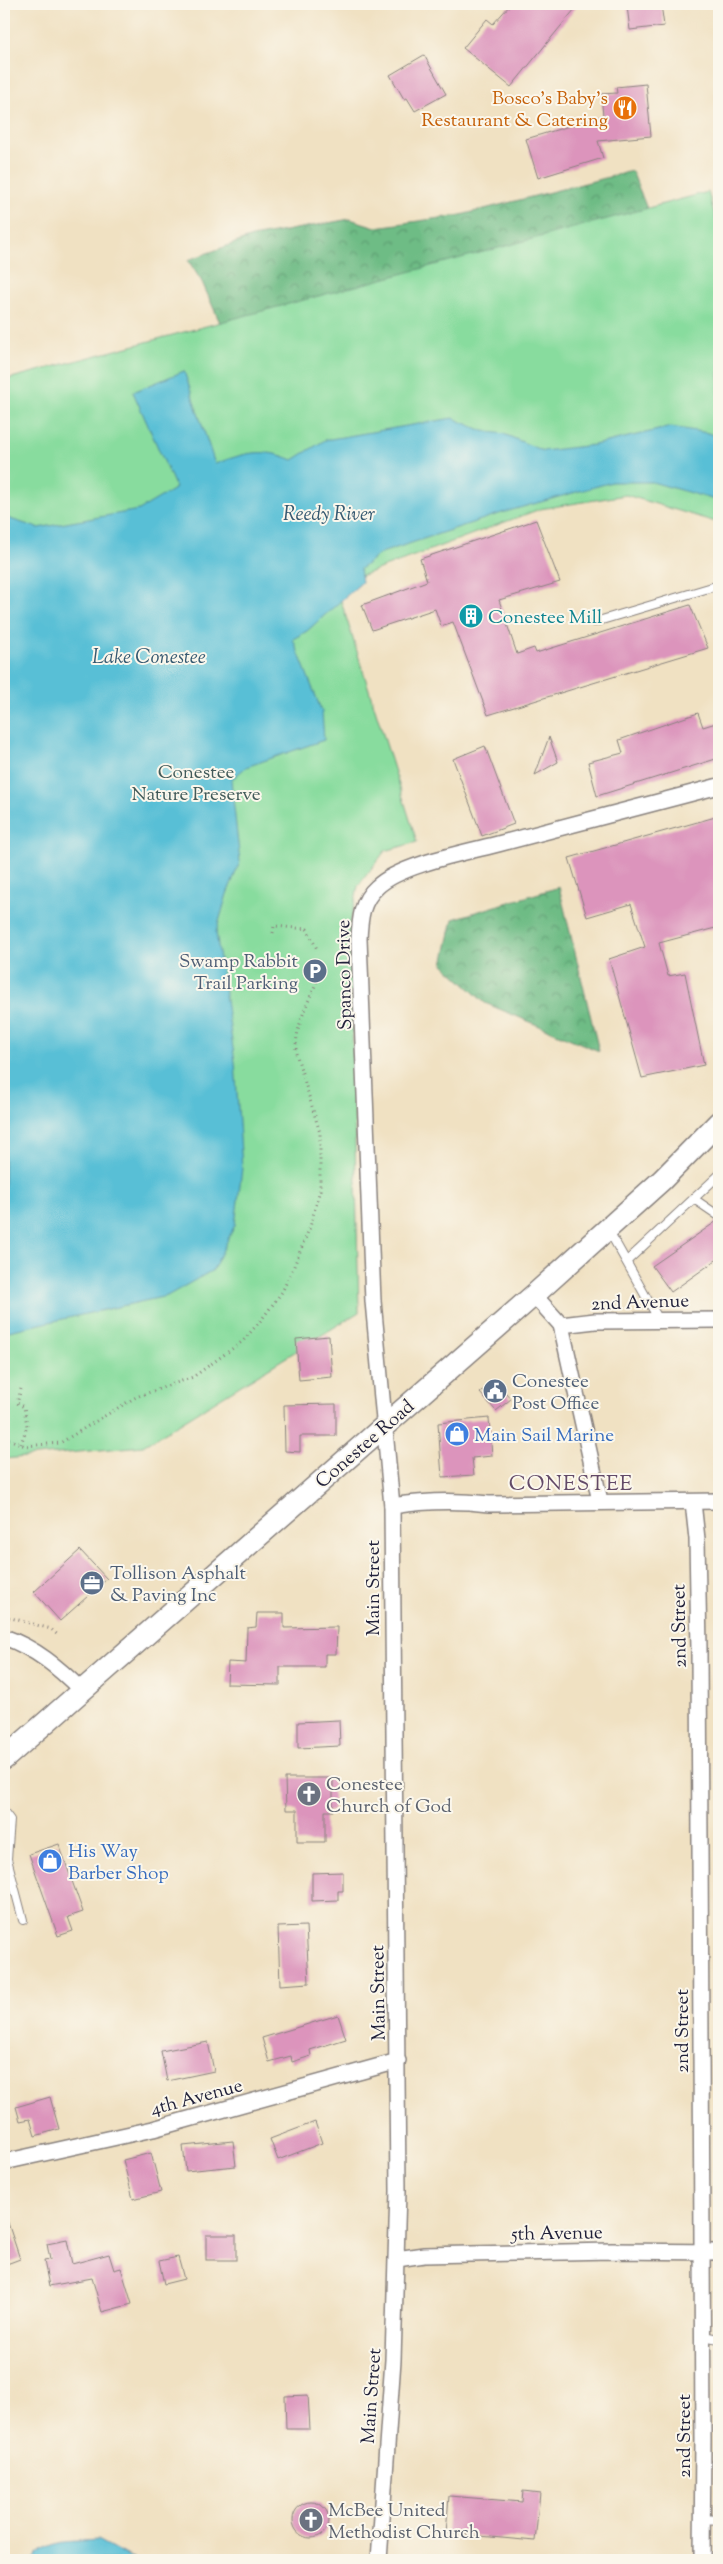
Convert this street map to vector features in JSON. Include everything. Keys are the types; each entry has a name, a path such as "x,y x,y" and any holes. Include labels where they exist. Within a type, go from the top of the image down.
{"main road":[{"name":"Conestee Road","path":"4,1759 534,1295 662,1180 719,1122"}],"street":[{"name":"Spanco Drive","path":"384,1425 373,1301 359,939 360,915 368,896 387,879 445,858 719,786"},
{"path":"534,1295 561,1325 600,1501"},
{"name":"2nd Avenue","path":"561,1325 595,1321 719,1320"},
{"name":"Main Street","path":"379,2560 393,2360 397,2259 398,2061 392,1506 384,1425"},
{"path":"392,1506 417,1502 467,1501 489,1504 600,1501 719,1501"},
{"name":"2nd Street","path":"693,1502 697,1539 699,1660 703,2336 702,2560"},
{"path":"4,1637 34,1651 49,1661 81,1690"},
{"name":"4th Avenue","path":"4,2162 153,2129 398,2061"},
{"name":"5th Avenue","path":"397,2259 424,2255 719,2252"}],"lane":[{"path":"596,622 719,585"},
{"path":"627,1261 719,1175"},
{"path":"694,1199 719,1216"},
{"path":"608,1229 660,1320"},
{"path":"4,1812 10,1820 7,1860 23,1920"},
{"path":"703,2336 719,2339"},
{"path":"702,2519 719,2520"}],"path":[{"path":"272,933 274,926 306,929 317,949"},
{"path":"4,1437 23,1445 60,1443 136,1397 193,1377 243,1341 282,1292 303,1246 320,1190 320,1133 296,1053 298,1030 317,981"},
{"path":"20,1389 17,1403 24,1407 27,1426 23,1445"},
{"path":"4,1616 51,1629 59,1636"}],"green space":[{"path":"632,171 659,239 229,343 202,282 188,260 252,237 350,219 376,227 461,215"},
{"name":"Conestee Nature Preserve","path":"708,192 719,230 719,523 626,495 540,509 336,585 417,842 385,851 358,886 350,925 359,1312 143,1446 4,1459 4,380"},
{"path":"559,887 599,1051 485,1003 443,964 453,919"}],"water":[{"name":"Lake Conestee","path":"184,371 215,464 254,453 272,454 293,460 325,440 453,418 483,431 504,434 543,451 594,445 671,427 708,433 719,438 719,501 652,482 612,482 505,512 381,553 360,569 362,582 307,631 293,639 322,712 324,740 246,767 231,780 240,862 227,894 216,932 235,1062 242,1168 235,1225 213,1270 167,1296 4,1332 4,517 38,528 139,510 176,488 133,392"},
{"path":"98,2540 135,2560 33,2560 44,2548 61,2542"}],"building":[{"path":"511,4 579,4 511,87 463,48 487,19 493,24"},
{"path":"631,4 661,4 664,26 630,30 627,6"},
{"path":"424,55 446,94 415,111 407,98 404,99 390,75"},
{"path":"646,84 651,136 598,141 603,158 538,178 526,139 603,116 601,94 617,93 616,87"},
{"name":"Conestee Mill","path":"536,520 560,582 499,600 517,654 534,648 536,653 690,605 708,648 488,715 453,622 441,626 435,609 372,630 362,605 427,581 420,559"},
{"path":"698,713 703,727 719,722 719,758 597,796 588,762 623,753 619,740"},
{"path":"549,737 558,762 535,775"},
{"path":"485,746 514,824 482,836 453,759"},
{"path":"719,816 719,927 659,943 668,976 685,973 704,1065 642,1078 609,959 645,947 631,904 587,917 569,858"},
{"path":"717,1221 719,1222 719,1258 671,1292 652,1266"},
{"path":"329,1336 332,1377 299,1380 296,1339"},
{"path":"495,1380 511,1399 496,1411 480,1393"},
{"path":"336,1404 336,1436 300,1436 300,1452 285,1451 284,1405"},
{"path":"489,1418 492,1456 472,1458 474,1475 442,1477 438,1423"},
{"path":"80,1550 107,1579 60,1621 34,1592"},
{"path":"257,1613 284,1613 284,1628 337,1627 336,1654 325,1654 325,1667 280,1667 280,1685 227,1684 228,1662 246,1663 247,1628 256,1627"},
{"path":"339,1720 340,1746 298,1748 298,1722"},
{"name":"Conestee Church of God","path":"285,1778 333,1778 333,1811 325,1811 325,1842 297,1842 297,1810 286,1810"},
{"path":"59,1844 83,1912 68,1917 73,1931 58,1936 29,1854"},
{"path":"343,1872 343,1891 338,1891 338,1900 312,1901 312,1873"},
{"path":"306,1926 309,1983 280,1985 278,1927"},
{"path":"338,2015 346,2039 310,2050 311,2056 292,2062 291,2056 269,2062 262,2038"},
{"path":"208,2042 214,2071 167,2081 161,2051"},
{"path":"50,2097 59,2129 35,2136 30,2119 20,2121 16,2107"},
{"path":"315,2122 322,2143 278,2160 270,2139"},
{"path":"233,2141 236,2166 186,2171 183,2146"},
{"path":"151,2153 161,2192 133,2199 123,2160"},
{"path":"6,2217 20,2259 4,2265 4,2218"},
{"path":"206,2235 236,2235 236,2260 206,2260"},
{"path":"67,2240 72,2264 109,2254 114,2270 121,2268 132,2304 102,2312 92,2278 49,2286 44,2261 50,2260 47,2244"},
{"path":"178,2257 184,2279 164,2284 159,2261"},
{"path":"308,2395 310,2429 286,2429 285,2396"},
{"path":"523,2491 540,2493 535,2541 446,2533 449,2496 522,2502"},
{"name":"McBee United Methodist Church","path":"311,2502 318,2503 324,2507 328,2513 328,2527 324,2533 318,2537 311,2538 304,2537 298,2533 294,2527 293,2520 294,2513 298,2507 304,2503"}],"place":[{"name":"Bosco's Baby's Restaurant & Catering","path":"625,108"},
{"name":"Conestee Mill","path":"471,616"},
{"name":"Swamp Rabbit Trail Parking","path":"315,971"},
{"name":"Conestee Post Office","path":"495,1391"},
{"name":"Main Sail Marine","path":"457,1434"},
{"name":"Tollison Asphalt & Paving Inc","path":"92,1583"},
{"name":"Conestee Church of God","path":"309,1794"},
{"name":"His Way Barber Shop","path":"50,1861"},
{"name":"McBee United Methodist Church","path":"311,2520"}],"district":[{"name":"CONESTEE","path":"571,1483"}],"water label":[{"name":"Reedy River","path":"329,513"}]}
